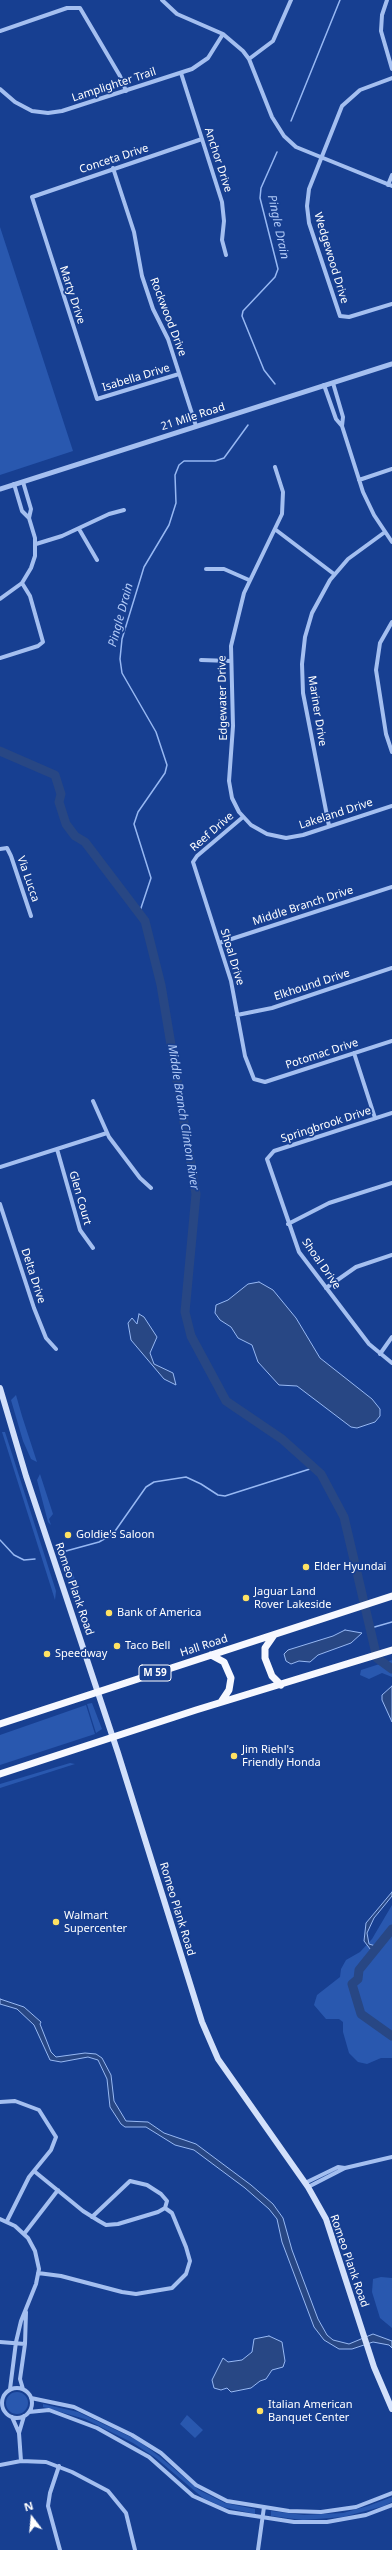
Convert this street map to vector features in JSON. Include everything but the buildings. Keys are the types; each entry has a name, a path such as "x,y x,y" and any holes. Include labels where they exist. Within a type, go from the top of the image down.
{"highway":[{"name":"Hall Road","path":"0,1724 392,1596"},
{"path":"275,1634 265,1648 265,1658 272,1676 281,1684"},
{"path":"0,1774 221,1702 391,1650"},
{"path":"211,1655 224,1662 231,1678 230,1687 221,1702"}],"main road":[{"name":"Romeo Plank Road","path":"0,1388 26,1476 98,1691 207,2035 218,2059 306,2185 326,2220 368,2350 392,2409"}],"street":[{"path":"162,0 177,14 223,34 239,47 249,59 266,106 284,136 296,147 390,185 392,175"},
{"path":"249,59 273,41 291,0"},
{"path":"387,0 382,15 382,31 392,69"},
{"path":"0,31 67,8 80,8 85,14 120,76 126,91"},
{"name":"Lamplighter Trail","path":"0,89 19,106 32,111 48,113 62,111 192,69 208,58 223,34"},
{"name":"Anchor Drive","path":"181,73 222,202 224,221 222,240 226,255"},
{"name":"Wedgewood Drive","path":"392,78 360,90 346,102 334,122 309,188 307,211 336,305 342,317 349,317 392,304"},
{"name":"Conceta Drive","path":"32,197 113,168 202,139"},
{"name":"Rockwood Drive","path":"113,168 134,232 142,276 179,374 196,426"},
{"name":"Marty Drive","path":"32,197 97,399"},
{"name":"21 Mile Road","path":"0,489 392,364"},
{"name":"Isabella Drive","path":"97,399 179,374"},
{"path":"333,383 343,417 342,426"},
{"path":"324,385 336,419 342,426 359,480 371,508 384,532 392,542"},
{"name":"Edgewater Drive","path":"243,817 235,804 230,787 233,726 230,661 237,615 249,580 276,530 282,514 284,502 275,467"},
{"path":"359,480 392,469"},
{"path":"0,599 22,583 31,568 36,544 29,518 31,509 23,482"},
{"path":"14,484 22,511 29,518"},
{"path":"36,544 79,529 109,514 124,510"},
{"path":"79,529 97,560"},
{"path":"276,530 334,574"},
{"name":"Mariner Drive","path":"329,826 305,703 302,664 305,637 312,613 334,574 354,554 384,532"},
{"path":"206,569 224,569 249,580"},
{"path":"0,658 38,646 43,642 30,596 22,583"},
{"path":"392,622 380,643 376,670 386,734 392,752"},
{"path":"201,660 230,661"},
{"name":"Lakeland Drive","path":"243,817 261,831 280,837 297,836 392,806"},
{"name":"Reef Drive","path":"194,860 243,817"},
{"name":"Via Lucca","path":"0,848 7,848 31,916"},
{"name":"Shoal Drive","path":"194,860 231,981 245,1056 252,1076 256,1082"},
{"name":"Middle Branch Drive","path":"219,943 392,887"},
{"name":"Elkhound Drive","path":"238,1015 272,1008 392,968"},
{"name":"Potomac Drive","path":"256,1082 269,1080 392,1041"},
{"path":"354,1053 375,1118"},
{"path":"93,1101 107,1133 140,1178 151,1188"},
{"name":"Springbrook Drive","path":"268,1156 274,1151 392,1113"},
{"path":"0,1167 107,1133"},
{"name":"Glen Court","path":"57,1149 80,1230 93,1248"},
{"name":"Shoal Drive","path":"268,1156 268,1163 299,1252 369,1344 392,1363"},
{"path":"288,1224 329,1203 392,1183"},
{"name":"Delta Drive","path":"0,1204 34,1308 46,1338 56,1349"},
{"path":"326,1288 356,1267 392,1255"},
{"path":"380,1354 392,1337"},
{"path":"0,2102 15,2101 39,2110 55,2133 55,2142 51,2150 29,2177 7,2222"},
{"path":"306,2185 345,2168 392,2157"},
{"path":"34,2171 92,2217 106,2225 114,2225 139,2219 165,2208"},
{"path":"92,2217 130,2181 147,2185 161,2194 167,2201 165,2208"},
{"path":"24,2234 58,2190"},
{"path":"38,2273 61,2276 122,2292 136,2294 172,2288 186,2274 190,2261 172,2213 165,2208"},
{"path":"0,2219 24,2234 35,2251 38,2273 26,2312 21,2321 16,2342 10,2390 1,2400 2,2407 11,2417 19,2433"},
{"path":"26,2312 25,2344 20,2375 23,2389 31,2398 74,2407 94,2415 148,2444 196,2485 211,2494 235,2503 300,2512 332,2511 366,2504 392,2493"},
{"path":"0,2342 16,2342 25,2344"},
{"path":"10,2390 23,2389"},
{"path":"29,2412 31,2398"},
{"path":"11,2417 24,2416 29,2412 49,2410 87,2423 141,2451 200,2500 229,2512 306,2523 327,2522 366,2515 392,2505"},
{"path":"0,2412 6,2413"},
{"path":"21,2461 19,2433 24,2416"},
{"path":"0,2465 21,2461 38,2461 59,2466 101,2487 119,2502 126,2513 135,2550"},
{"path":"59,2466 50,2492 48,2506 50,2518 60,2550"},
{"path":"258,2550 264,2507"}],"shaded area":[{"path":"0,227 73,451 0,475"},
{"path":"259,1282 273,1290 296,1318 320,1358 372,1399 380,1409 380,1416 375,1422 357,1428 351,1427 297,1386 279,1385 258,1362 252,1345 238,1338 231,1327 220,1320 215,1313 216,1305 228,1300 248,1284"},
{"path":"139,1314 144,1317 157,1337 150,1353 154,1364 173,1373 176,1385 164,1379 131,1340 128,1323 132,1318 137,1324"},
{"path":"16,1395 37,1462 31,1459 23,1441 11,1400"},
{"path":"2,1432 5,1432 56,1591 55,1600"},
{"path":"40,1474 53,1514 49,1519 51,1525 48,1522 37,1480"},
{"path":"62,1561 72,1570 78,1589 70,1585"},
{"path":"345,1630 362,1633 351,1643 318,1655 310,1662 299,1661 291,1664 286,1661 284,1654 288,1650 333,1636"},
{"path":"392,1660 392,1677 382,1673 369,1679 360,1675 361,1670"},
{"path":"392,1686 392,1722 382,1700 382,1695"},
{"path":"92,1703 102,1729 96,1733 87,1704"},
{"path":"86,1705 95,1734 0,1765 0,1735"},
{"path":"70,1763 75,1764 0,1788 0,1784"},
{"path":"392,1892 392,1896 374,1918 367,1933 369,1944 379,1947 374,1954 364,1941 366,1923"},
{"path":"392,1905 392,2058 381,2058 367,2064 358,2062 349,2053 343,2032 343,2022 339,2019 326,2019 314,2005 317,1995 340,1977 341,1969 346,1960 360,1952 372,1939"},
{"path":"0,1999 24,2007 41,2022 40,2024 51,2052 56,2057 85,2053 96,2054 102,2058 111,2075 114,2101 126,2121 148,2122 164,2133 196,2144 251,2185 273,2204 283,2218 292,2250 318,2319 327,2335 333,2340 349,2344 373,2334 392,2341 392,2348 389,2345 373,2342 352,2349 339,2349 324,2340 314,2327 282,2242 277,2219 269,2209 245,2188 194,2150 175,2145 146,2127 125,2127 121,2124 110,2107 107,2079 98,2060 88,2057 61,2062 50,2060 34,2025 17,2009 0,2004"},
{"path":"381,2277 392,2278 392,2328 380,2318 372,2292 373,2279"},
{"path":"269,2336 282,2342 285,2361 283,2367 272,2370 266,2379 260,2381 251,2388 231,2392 227,2388 221,2390 214,2388 212,2380 223,2358 228,2362 242,2360 252,2352 254,2339"},
{"path":"17,2392 25,2395 28,2403 25,2411 17,2414 9,2411 6,2403 9,2395"},
{"path":"43,2404 78,2412 137,2440 159,2456 199,2490 225,2503 255,2509 255,2514 223,2507 203,2498 156,2458 133,2443 85,2419 43,2407"},
{"path":"187,2415 203,2430 195,2438 180,2424"},
{"path":"392,2497 392,2502 384,2506 343,2517 303,2520 271,2516 271,2511 304,2515 343,2513"}],"waterway":[{"name":"Pingle Drain","path":"291,121 340,0"},
{"name":"Pingle Drain","path":"275,384 264,370 242,316 243,311 275,277 278,269 260,198 261,188 277,152"},
{"name":"Pingle Drain","path":"139,914 151,878 134,824 138,812 165,773 167,765 156,732 122,673 120,659 122,639 144,567 169,525 176,503 175,475 179,465 184,461 215,461 224,458 248,425"},
{"name":"Middle Branch Clinton River","path":"0,751 55,775 61,794 59,802 66,824 75,836 85,842 145,921 161,985 196,1194 185,1312 191,1336 226,1401 282,1439 321,1474 344,1517 377,1658 392,1669"},
{"path":"66,1551 99,1542 113,1534 146,1487 154,1482 186,1477 201,1484 218,1495 225,1496 313,1468"},
{"path":"0,1540 14,1555 24,1560 35,1559"},
{"path":"371,1628 392,1622"},
{"name":"Middle Branch Clinton River","path":"392,1929 359,1970 358,1979 352,1984 361,2014 392,2036"}],"place":[{"name":"Goldie's Saloon","path":"68,1535"},
{"name":"Elder Hyundai","path":"306,1567"},
{"name":"Jaguar Land Rover Lakeside","path":"246,1598"},
{"name":"Bank of America","path":"109,1613"},
{"name":"Taco Bell","path":"117,1646"},
{"name":"Speedway","path":"47,1654"},
{"name":"Jim Riehl's Friendly Honda","path":"234,1756"},
{"name":"Walmart Supercenter","path":"56,1922"},
{"name":"Italian American Banquet Center","path":"260,2411"}]}
